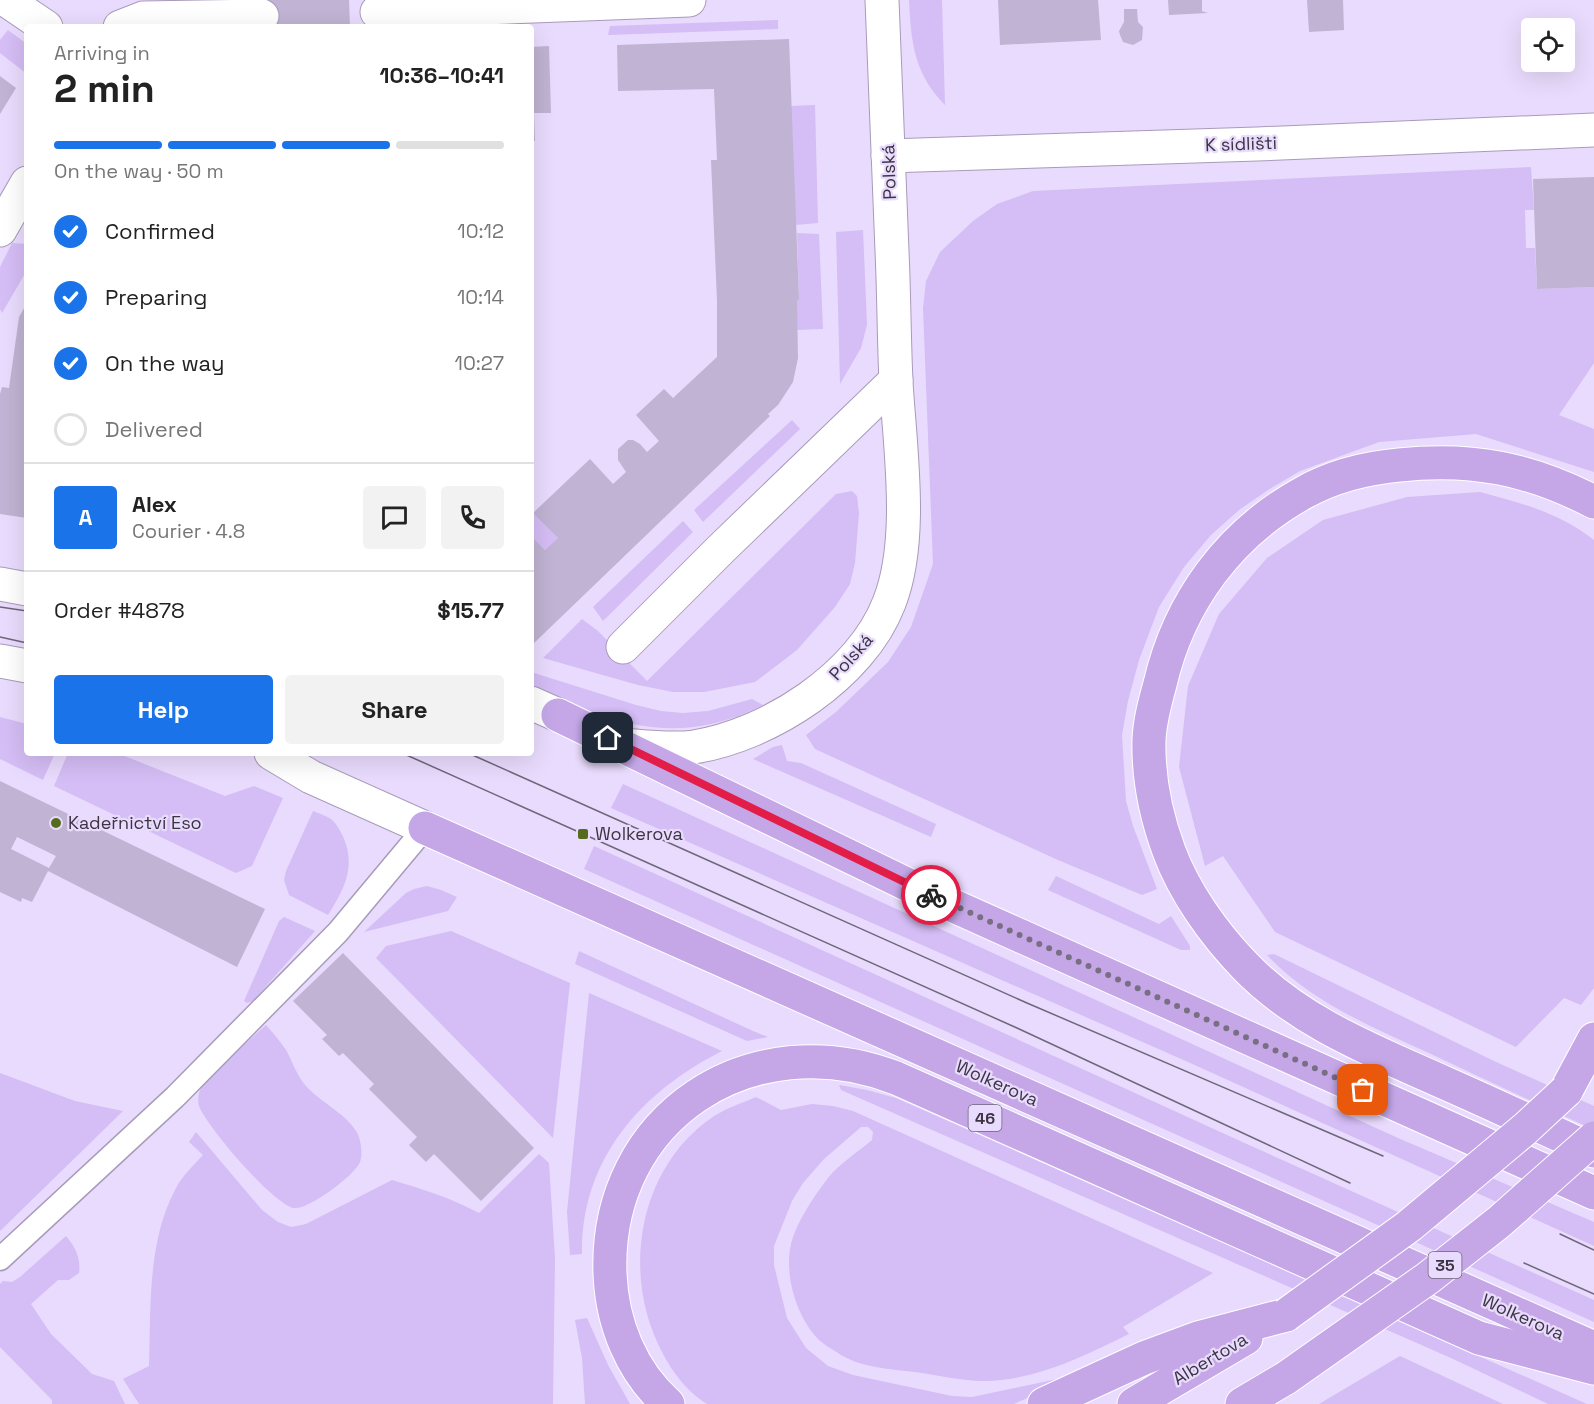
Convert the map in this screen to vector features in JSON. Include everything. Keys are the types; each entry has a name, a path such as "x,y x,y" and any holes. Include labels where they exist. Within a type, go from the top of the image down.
{"main road":[{"path":"1594,502 1523,472 1485,464 1450,462 1407,464 1364,470 1344,475 1303,493 1258,524 1213,569 1198,590 1187,608 1169,652 1151,721 1149,741 1154,800 1170,854 1196,903 1247,969 1286,1002 1323,1026 1399,1064 1594,1151"},
{"path":"544,709 624,745 927,894 1594,1193"},
{"name":"Wolkerova","path":"425,828 1594,1348"},
{"path":"1566,1091 1594,1039"},
{"name":"46","path":"668,1404 645,1378 630,1355 612,1299 610,1246 621,1194 638,1159 650,1141 674,1113 699,1094 739,1073 768,1065 811,1062 860,1066 889,1075 1479,1338 1594,1368"},
{"path":"1044,1404 1144,1358 1211,1344 1286,1316 1409,1226 1507,1145 1594,1064"},
{"name":"35","path":"1242,1404 1286,1378 1437,1271 1499,1222 1594,1138"},
{"name":"Albertova","path":"1134,1404 1211,1344"}],"street":[{"path":"6,0 42,24"},
{"path":"377,12 689,0"},
{"name":"Polská","path":"624,745 666,749 699,746 739,734 780,717 822,688 871,638 888,605 898,572 902,519 882,0"},
{"path":"128,24 171,9 262,16"},
{"name":"K sídlišti","path":"888,156 1594,130"},
{"path":"0,230 24,188"},
{"path":"623,647 896,380"},
{"path":"0,584 24,588"},
{"path":"0,661 24,665"},
{"name":"Wolkerova","path":"276,756 311,777 425,828"}],"lane":[{"path":"0,1259 176,1096 338,932 425,828"}],"shaded area":[{"path":"909,0 942,0 945,105 927,81 916,57"},
{"path":"778,20 778,29 608,35 610,26"},
{"path":"8,30 24,42 24,72 0,53 0,40"},
{"path":"815,105 818,223 795,225 790,106"},
{"path":"1531,167 1534,210 1525,210 1526,248 1535,248 1537,289 1594,287 1594,363 1559,415 1594,429 1594,472 1476,434 1379,442 1300,471 1239,510 1211,535 1184,567 1159,607 1139,660 1122,735 1126,801 1157,889 1142,895 1058,860 815,749 806,735 836,712 888,662 911,627 933,564 923,308 926,281 940,252 973,221 997,204 1033,191"},
{"path":"863,230 867,325 861,348 840,384 836,232"},
{"path":"797,233 819,234 823,329 797,330 797,300 799,298"},
{"path":"12,243 24,244 24,275 2,313 0,309 0,267"},
{"path":"792,420 800,429 703,522 694,510"},
{"path":"852,491 857,496 859,513 855,563 850,584 835,607 797,650 755,682 704,692 673,692 638,685 543,658 582,619 598,631 647,681 836,494"},
{"path":"1480,492 1553,516 1581,530 1594,540 1594,988 1581,1005 1564,998 1516,1047 1275,932 1223,856 1205,866 1179,767 1188,686 1219,614 1267,558 1323,520 1407,497"},
{"path":"534,513 558,538 545,550 534,541"},
{"path":"683,521 693,532 603,621 593,607"},
{"path":"534,673 661,711 683,713 708,711 752,699 763,705 733,718 702,726 677,728 627,723 580,707 534,687"},
{"path":"0,717 24,723 24,756 54,756 43,780 0,759"},
{"path":"782,745 787,761 801,763 936,824 931,837 753,759 773,747"},
{"path":"67,756 125,756 225,796 254,786 283,798 252,866 236,873 54,786"},
{"path":"623,784 1398,1138 1594,1222 1594,1246 1188,1062 611,808"},
{"path":"313,811 327,817 337,826 344,839 349,860 343,888 328,915 289,895 284,880"},
{"path":"594,846 1594,1300 1594,1322 584,869"},
{"path":"1056,876 1159,924 1171,916 1190,946 1190,950 1181,950 1048,890"},
{"path":"427,886 457,897 448,911 364,932 406,893"},
{"path":"284,917 315,931 253,1001 247,1003 244,1001 279,921"},
{"path":"451,931 570,983 553,1138 376,958 386,946"},
{"path":"579,951 768,1037 747,1041 575,964"},
{"path":"1274,954 1494,1061 1594,1106 1594,1130 1344,1012 1303,987 1284,972 1267,955"},
{"path":"589,993 722,1051 666,1087 642,1108 621,1132 604,1159 592,1188 584,1220 582,1254 570,1255 567,1212"},
{"path":"266,1025 286,1050 303,1082 351,1124 360,1142 361,1159 356,1168 330,1191 301,1207 294,1208 284,1203 257,1180 214,1130 199,1105 199,1093 208,1079"},
{"path":"0,1073 75,1101 123,1111 0,1231"},
{"path":"839,1085 896,1098 1587,1404 1548,1404 1451,1358 841,1090"},
{"path":"756,1097 781,1110 812,1104 853,1111 1213,1273 1123,1327 1129,1334 1067,1363 1035,1374 990,1381 969,1380 858,1363 823,1343 810,1329 797,1305 789,1263 793,1237 813,1199 832,1173 872,1140 873,1132 868,1127 861,1127 824,1159 803,1183 792,1201 774,1246 774,1265 787,1318 806,1348 828,1366 853,1375 952,1396 972,1397 1081,1374 1014,1404 707,1404 681,1382 662,1353 653,1332 644,1303 640,1273 641,1243 646,1214 656,1185 671,1159 690,1136 714,1116"},
{"path":"196,1132 262,1210 278,1222 291,1227 306,1224 392,1180 447,1198 479,1213 539,1154 549,1163 555,1259 553,1404 139,1404 123,1379 149,1366 155,1252 160,1230 176,1188 203,1155 189,1142"},
{"path":"66,1236 77,1253 79,1273 69,1280 58,1280 31,1304 51,1334 92,1374 114,1381 125,1404 52,1404 52,1400 0,1347 0,1284 3,1281 12,1282 20,1277"},
{"path":"587,1318 608,1365 630,1404 585,1404 582,1358 575,1320"},
{"path":"1400,1356 1503,1404 1319,1404"}],"building":[{"path":"268,0 349,0 350,24 269,24"},
{"path":"998,0 1098,0 1101,40 1000,45"},
{"path":"1168,0 1202,0 1202,11 1208,13 1169,15"},
{"path":"1307,0 1343,0 1344,30 1309,32"},
{"path":"1124,9 1137,9 1138,22 1143,27 1142,40 1133,45 1123,42 1119,31 1124,22"},
{"path":"789,39 799,298 797,300 798,358 793,382 778,405 768,414 770,416 534,643 534,540 545,550 558,538 534,512 590,459 613,484 626,472 618,460 618,449 628,440 633,440 647,452 659,441 636,415 664,389 673,398 717,357 711,160 717,160 714,89 618,91 617,45"},
{"path":"549,46 551,113 534,113 534,47"},
{"path":"0,76 16,88 0,114"},
{"path":"1594,177 1594,287 1537,289 1533,179"},
{"path":"24,308 24,518 0,514 0,394 2,387 9,388 19,317"},
{"path":"0,781 265,909 237,967 48,871 32,902 22,898 21,902 0,892","holes":["17,837 56,856 49,868 11,849"]},
{"path":"343,953 534,1148 481,1201 434,1154 426,1162 409,1145 417,1137 369,1089 374,1084 343,1053 339,1056 322,1039 327,1035 293,1001"}],"tram line":[{"path":"0,607 24,611"},
{"path":"0,637 24,642"},
{"path":"409,756 1017,1028 1350,1183"},
{"path":"475,756 1027,1003 1383,1156"},
{"path":"1560,1234 1594,1250"},
{"path":"1524,1263 1594,1294"}],"way so far":[{"path":"931,895 1363,1090"}],"place":[{"name":"Kadeřnictví Eso","path":"56,823"},
{"name":"Wolkerova","path":"583,834"}],"route":[{"path":"608,738 931,895"}]}
